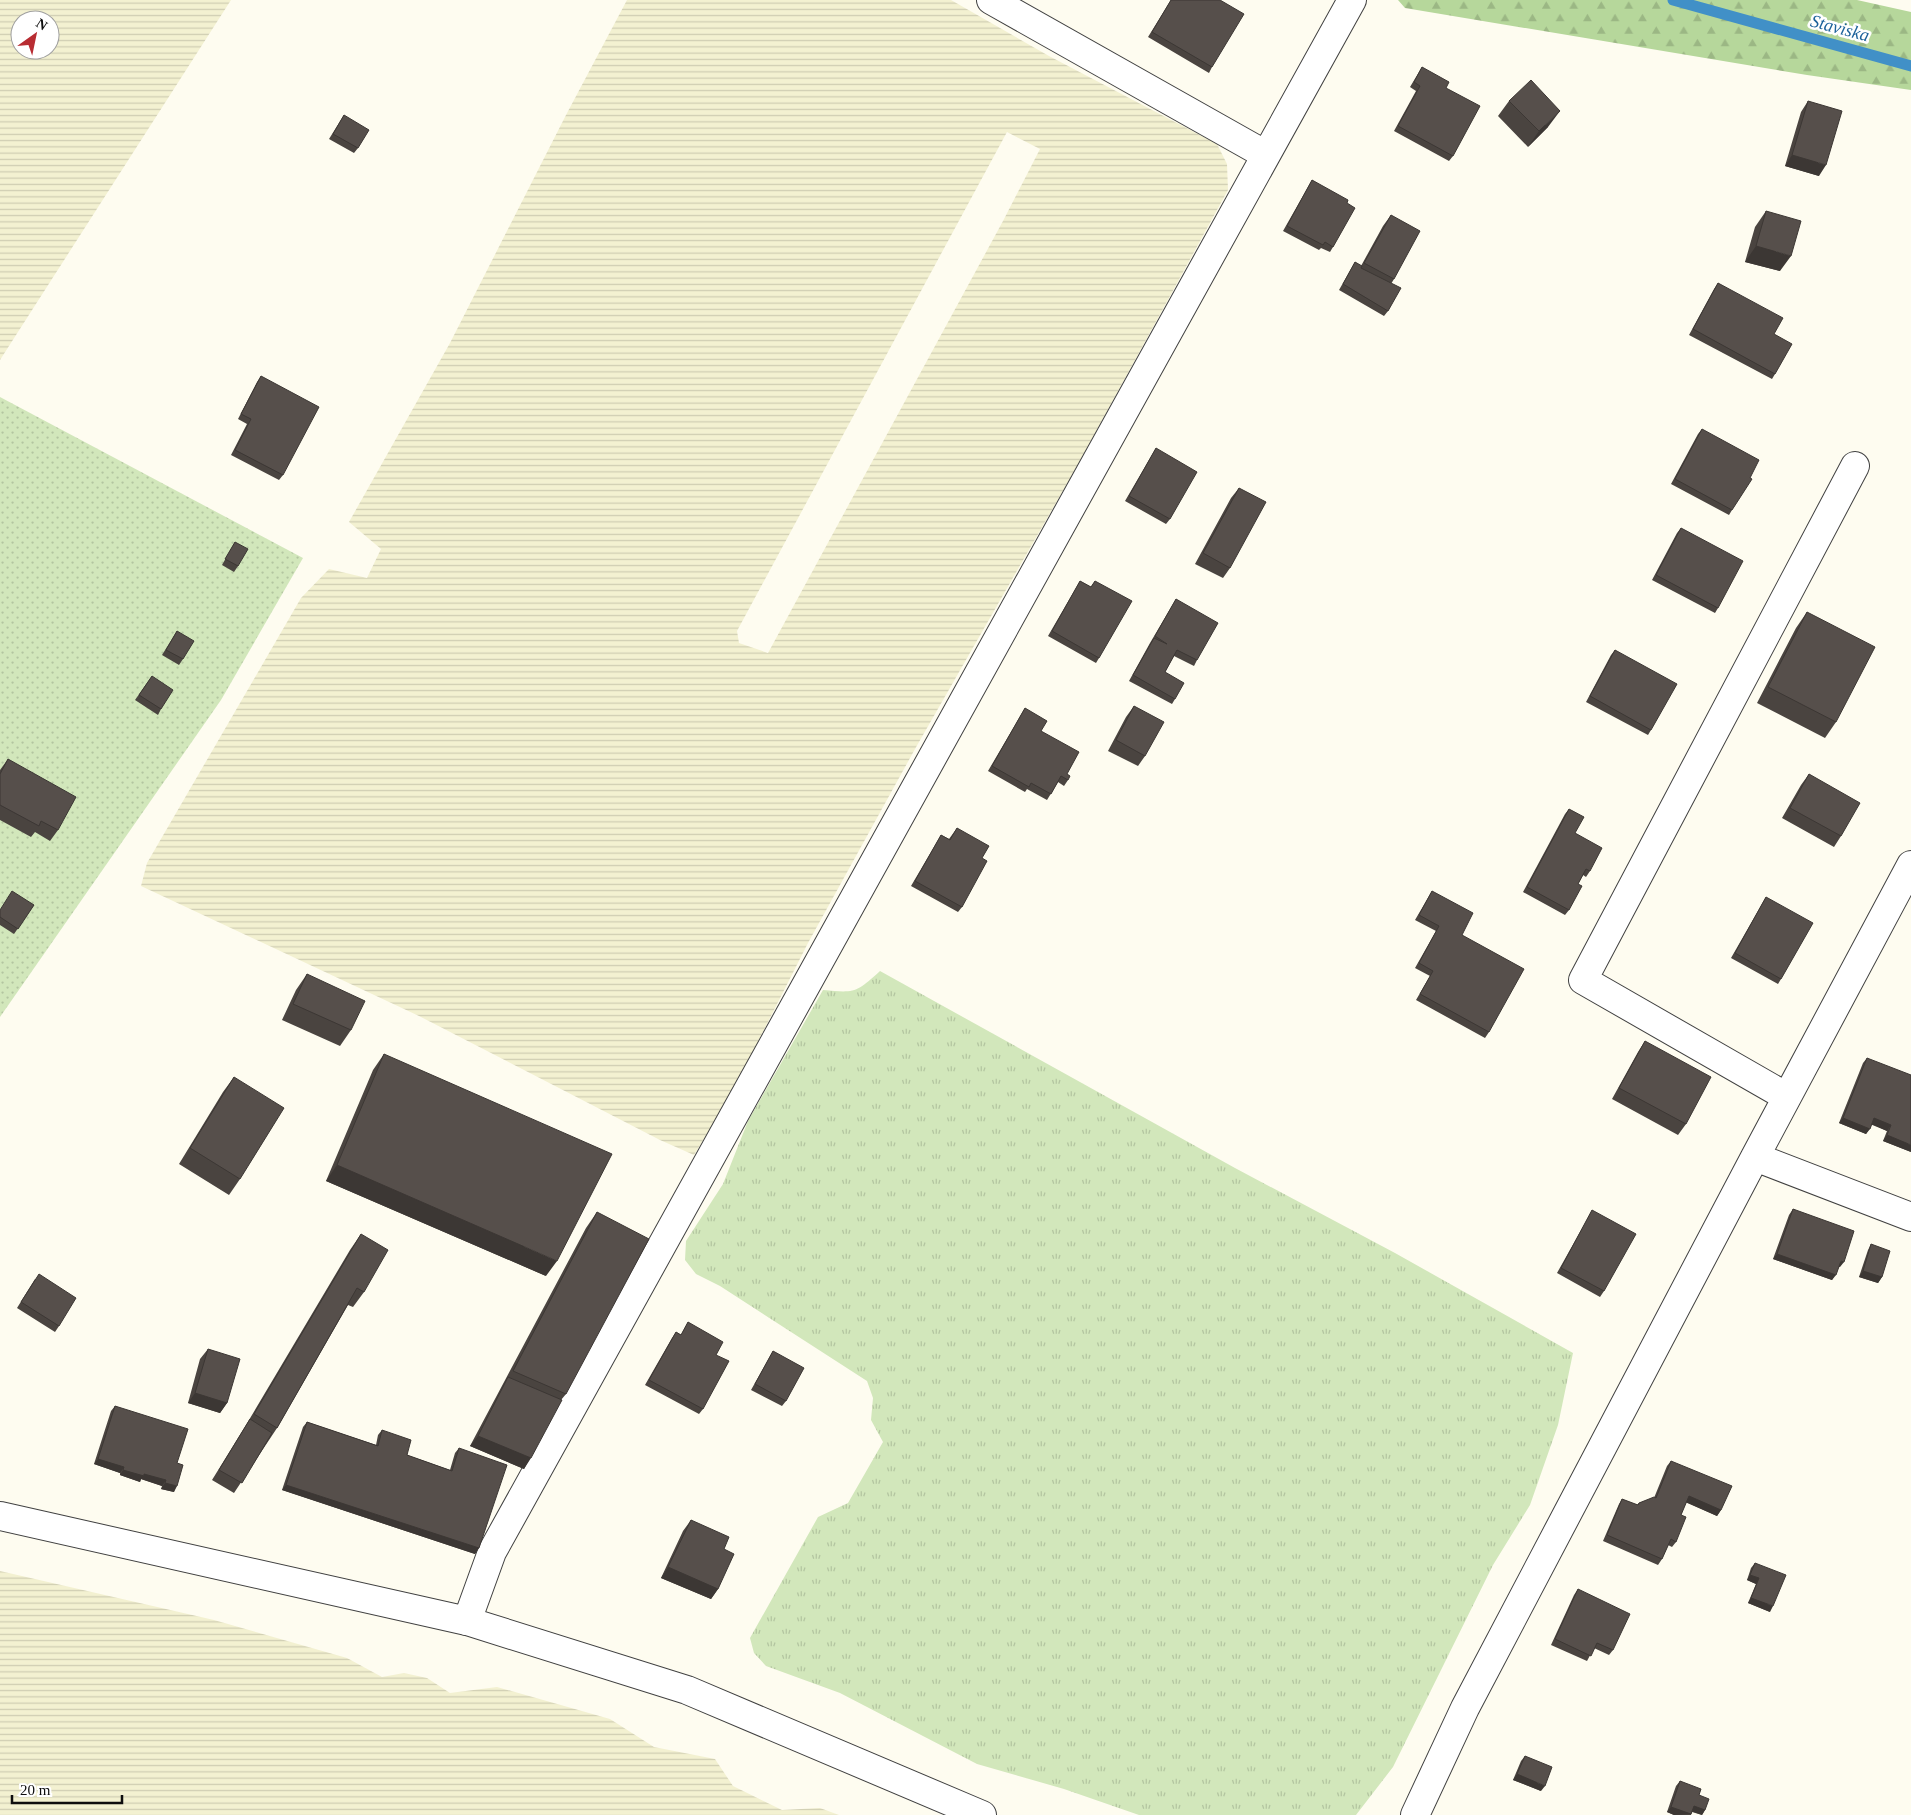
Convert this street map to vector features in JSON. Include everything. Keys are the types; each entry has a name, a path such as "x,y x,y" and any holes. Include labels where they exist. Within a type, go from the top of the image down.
{"street":[{"path":"991,0 1266,154"},
{"path":"468,1622 492,1552 1352,0"},
{"path":"1786,1097 1583,980 1855,466"},
{"path":"1415,1815 1465,1708 1786,1097 1911,865"},
{"path":"1755,1157 1911,1217"},
{"path":"0,1516 468,1622 687,1690 982,1815"}],"shaded area":[{"path":"0,0 231,0 0,360"},
{"path":"627,0 951,0 1049,56 1217,144 1227,164 1228,190 1077,466 915,749 808,943 733,1091 694,1155 660,1140 419,1016 141,886 147,863 301,598 329,569 367,578 381,549 349,522 450,343","holes":["1007,132 1040,149 1003,221 768,653 739,643 737,631"]},
{"path":"0,1571 214,1620 347,1658 382,1677 404,1673 427,1678 450,1693 497,1687 610,1719 654,1747 715,1759 733,1786 782,1810 820,1808 839,1815 0,1815"}],"green space":[{"path":"1398,0 1857,0 1911,12 1911,90 1807,75 1405,8"},
{"path":"0,397 303,558 221,700 0,1017"},
{"path":"880,971 1235,1168 1395,1253 1573,1353 1558,1425 1530,1505 1493,1565 1393,1767 1356,1815 1139,1815 1064,1789 977,1764 840,1693 766,1666 754,1653 750,1638 818,1517 848,1503 883,1442 871,1420 873,1398 867,1381 720,1286 696,1274 685,1260 686,1241 723,1184 748,1121 823,990 854,990 865,984"}],"building":[{"path":"1171,0 1220,0 1244,14 1212,67 1152,32"},
{"path":"1422,67 1449,82 1446,88 1480,106 1453,156 1398,126 1420,86 1414,82"},
{"path":"1531,80 1560,111 1539,131 1509,101"},
{"path":"1808,101 1842,111 1826,165 1792,155"},
{"path":"344,115 369,130 358,148 333,134"},
{"path":"1312,180 1348,200 1347,203 1355,208 1333,247 1325,242 1323,245 1287,226"},
{"path":"1766,211 1801,221 1791,256 1756,246"},
{"path":"1391,215 1420,231 1394,279 1364,263"},
{"path":"1355,262 1362,266 1361,268 1401,288 1388,311 1343,284"},
{"path":"1718,283 1783,318 1774,334 1792,344 1775,374 1693,329"},
{"path":"261,376 319,407 283,475 235,450 251,419 241,414"},
{"path":"1702,429 1759,460 1750,478 1752,479 1732,510 1675,479"},
{"path":"1156,448 1197,472 1170,519 1129,496"},
{"path":"1239,488 1266,502 1230,568 1203,553"},
{"path":"1681,528 1743,561 1718,608 1656,575"},
{"path":"235,542 248,549 238,566 225,559"},
{"path":"1080,581 1091,587 1095,581 1132,601 1099,658 1052,631"},
{"path":"1176,599 1218,623 1197,660 1177,650 1165,672 1184,683 1175,699 1133,675 1154,638 1167,644 1155,636"},
{"path":"1807,612 1875,647 1836,722 1768,687"},
{"path":"177,631 194,641 183,659 166,650"},
{"path":"1615,650 1677,684 1651,730 1590,696"},
{"path":"152,676 173,690 161,709 139,695"},
{"path":"1134,706 1164,722 1145,756 1116,740"},
{"path":"1025,708 1047,721 1041,731 1079,752 1067,774 1070,776 1068,780 1061,776 1051,794 1031,783 1029,787 992,766"},
{"path":"8,759 76,797 58,830 41,821 39,826 0,805 0,774"},
{"path":"1809,774 1860,803 1841,836 1790,808"},
{"path":"1569,809 1584,817 1575,833 1602,848 1590,871 1586,869 1578,884 1582,886 1569,910 1527,887"},
{"path":"957,828 989,846 982,858 987,861 962,907 915,881 941,835 950,840"},
{"path":"12,891 34,905 18,929 0,917 0,910"},
{"path":"1432,891 1473,913 1462,935 1524,969 1489,1032 1420,994 1433,971 1419,963 1439,926 1419,915"},
{"path":"1766,897 1813,923 1781,979 1735,953"},
{"path":"307,974 365,1001 351,1030 293,1004"},
{"path":"1645,1041 1711,1077 1686,1124 1619,1088"},
{"path":"384,1054 612,1154 557,1261 337,1165"},
{"path":"1867,1058 1911,1075 1911,1145 1887,1135 1891,1125 1874,1118 1870,1129 1843,1118"},
{"path":"234,1077 284,1108 240,1179 190,1148"},
{"path":"1793,1209 1854,1231 1844,1262 1841,1261 1836,1275 1777,1254"},
{"path":"1592,1210 1636,1234 1604,1291 1561,1268"},
{"path":"597,1212 649,1239 566,1394 513,1371"},
{"path":"361,1234 388,1250 364,1292 357,1288 277,1428 254,1414"},
{"path":"1871,1244 1890,1251 1882,1277 1863,1271"},
{"path":"39,1274 76,1298 59,1326 21,1302"},
{"path":"688,1322 723,1342 716,1355 729,1361 703,1409 649,1380 676,1332 681,1335"},
{"path":"208,1349 240,1359 227,1403 195,1393"},
{"path":"773,1351 804,1368 786,1401 755,1384"},
{"path":"508,1377 562,1400 531,1458 478,1436"},
{"path":"115,1406 188,1429 177,1463 183,1465 177,1486 165,1483 166,1480 123,1470 124,1467 98,1459"},
{"path":"250,1419 272,1433 242,1483 219,1470"},
{"path":"307,1422 378,1446 382,1430 411,1440 407,1455 452,1471 459,1448 507,1465 479,1548 286,1485"},
{"path":"1671,1461 1732,1486 1721,1510 1689,1496 1681,1515 1686,1517 1676,1542 1671,1539 1662,1559 1607,1535 1622,1499 1638,1505 1654,1497 1656,1498"},
{"path":"691,1520 729,1537 724,1549 734,1554 718,1589 668,1567"},
{"path":"1755,1563 1786,1575 1773,1606 1751,1598 1759,1578 1750,1575"},
{"path":"1578,1589 1630,1614 1613,1650 1597,1643 1591,1656 1555,1639"},
{"path":"1525,1756 1552,1767 1545,1786 1517,1774"},
{"path":"1680,1781 1701,1789 1699,1795 1709,1799 1705,1810 1694,1806 1691,1814 1671,1807"}],"waterway":[{"name":"Staviska","path":"1673,0 1911,66"}]}
